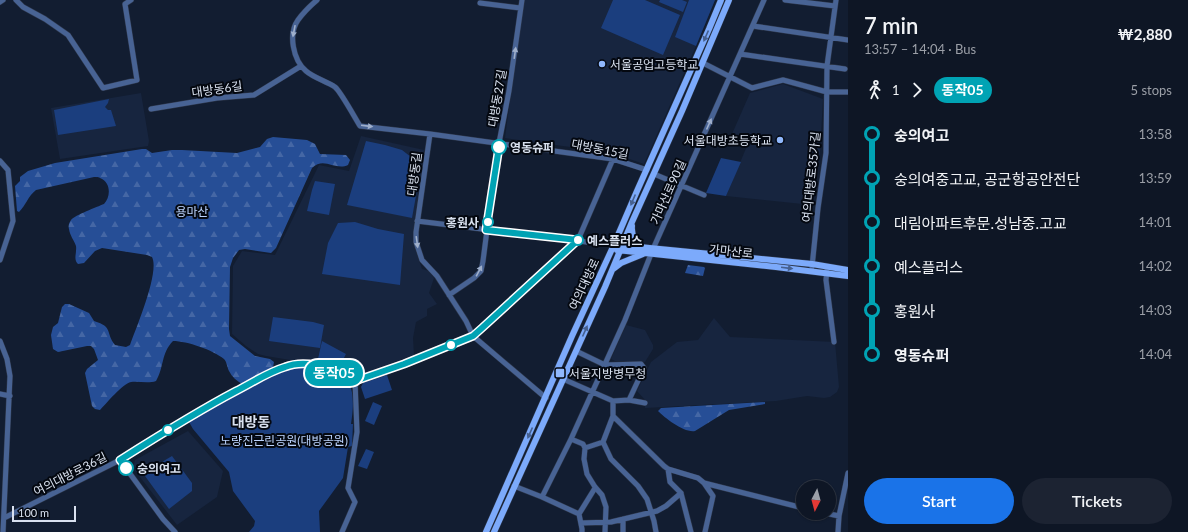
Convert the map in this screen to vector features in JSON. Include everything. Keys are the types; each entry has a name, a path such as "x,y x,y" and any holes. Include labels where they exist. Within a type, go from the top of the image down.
{"main road":[{"name":"여의대방로","path":"486,532 721,0"},
{"name":"여의대방로","path":"494,532 612,270 730,0"},
{"path":"612,270 621,263 644,251 633,237 632,222"},
{"name":"가마산로","path":"613,247 827,270 848,270"},
{"name":"가마산로","path":"827,270 848,276"},
{"path":"555,376 563,379"},
{"path":"546,398 553,400"}],"street":[{"path":"16,0 23,7 45,19 68,36 103,88 137,80 125,4 131,0"},
{"path":"317,0 298,20 294,31 293,38 295,53 301,66 306,72 336,88 360,126 430,134"},
{"name":"대방동27길","path":"449,295 474,278 481,271 499,143 509,91 522,0"},
{"name":"가마산로90길","path":"542,497 571,439 627,316 652,252 764,0"},
{"path":"785,0 836,6"},
{"name":"여의대방로35가길","path":"812,268 818,208 826,153 828,66 836,0"},
{"path":"480,3 520,8"},
{"path":"753,26 848,40"},
{"path":"740,54 845,69"},
{"path":"703,63 752,88 783,80 827,92 848,92"},
{"name":"대방동6길","path":"151,109 217,98 254,95 301,66"},
{"name":"대방동15길","path":"430,134 612,159 647,170"},
{"name":"대방동길","path":"430,134 417,222 416,242 422,260 437,276 466,321 473,336 546,398"},
{"path":"342,532 355,502 348,488 357,432 355,381 404,364 473,336 493,319 578,240 612,159"},
{"path":"0,161 8,170 14,221 0,260"},
{"path":"654,174 704,195"},
{"path":"417,222 578,240 613,247"},
{"path":"827,270 826,280 834,342"},
{"path":"0,341 5,352 9,368 10,396 3,532"},
{"path":"576,351 605,364 641,364 644,368 629,400"},
{"name":"여의대방로36길","path":"4,518 120,460 219,400 286,366 296,364 316,365 355,381"},
{"path":"563,379 613,400 629,400 645,403"},
{"path":"0,394 10,396"},
{"path":"613,400 613,416 603,442 611,459 638,486 647,499 656,532"},
{"path":"613,416 668,469 698,478 704,483 713,496 704,532"},
{"path":"571,439 583,444 585,448 584,459 587,474 595,488 602,495 606,507 605,532"},
{"path":"585,448 603,442"},
{"path":"120,460 163,519 175,532"},
{"path":"668,469 670,482 681,493 691,532"},
{"path":"838,532 839,516 848,473"},
{"path":"704,483 796,506"},
{"path":"514,486 579,514"},
{"path":"582,532 579,514 595,488"},
{"path":"581,523 605,522 652,513 666,506 681,493"},
{"path":"623,519 623,532"}],"shaded area":[{"name":"서울공업고등학교","path":"523,0 715,0 644,164 618,155 505,138"},
{"name":"서울대방초등학교","path":"783,84 823,99 820,152 812,205 726,196 747,146 732,134 750,93"},
{"path":"141,93 149,141 148,146 60,159 51,108"},
{"path":"361,136 424,150 415,219 415,248 422,269 429,271 434,278 429,293 437,304 427,309 427,316 416,322 413,338 414,355 356,376 345,374 315,361 290,360 258,354 232,334 233,266 242,251 275,255 319,165 349,171"},
{"name":"서울지방병무청","path":"714,318 730,337 835,342 839,387 837,392 830,397 824,398 807,396 776,401 645,408 645,400 637,391 651,362 677,342 698,340"},
{"path":"626,325 645,330 653,345 653,349 645,362 615,361 611,359"},
{"path":"188,431 223,471 217,497 177,525 133,468 135,460"}],"green space":[{"path":"613,0 645,0 680,15 663,55 601,28"},
{"path":"660,0 682,0 687,2 683,12 659,2"},
{"path":"689,0 715,0 696,46 675,37"},
{"path":"109,99 105,107 108,110 111,110 116,126 58,135 54,110"},
{"name":"용마산","path":"273,137 307,140 315,144 320,154 346,155 350,160 348,165 339,166 321,163 312,168 276,248 271,253 245,249 239,250 233,258 230,267 230,336 255,356 270,359 274,362 273,367 242,384 236,380 229,371 224,359 207,349 192,344 173,341 166,350 159,376 156,381 127,383 100,410 95,409 92,406 85,373 87,369 98,360 94,349 91,346 87,346 58,352 53,349 51,335 53,327 58,323 62,307 65,304 69,304 89,313 94,321 107,328 115,345 126,347 130,345 142,314 153,275 154,264 152,257 102,248 95,251 84,263 78,264 75,258 76,246 71,236 69,223 73,218 104,204 108,198 109,190 104,180 94,177 36,190 19,212 17,211 15,186 20,181 20,177 28,171 55,163 142,149 146,149 152,153 182,150 237,153 260,147 267,139"},
{"path":"366,141 402,150 411,157 415,164 419,179 412,218 347,205"},
{"path":"721,158 741,162 726,196 706,193"},
{"path":"315,181 335,184 329,215 307,211"},
{"path":"355,222 378,229 404,234 400,285 322,274 328,243 338,223"},
{"path":"688,265 704,267 703,276 685,273"},
{"path":"273,317 313,322 324,325 320,348 269,341"},
{"path":"322,341 346,354 338,369 318,359"},
{"name":"노량진근린공원(대방공원)","path":"310,367 348,382 352,391 352,446 348,447 343,478 319,511 320,532 249,532 254,526 255,521 233,491 229,472 193,429 189,422 273,374 293,368"},
{"path":"387,375 392,390 365,399 361,387 363,383"},
{"path":"373,402 382,406 374,425 365,421"},
{"path":"765,402 765,404 729,410 695,431 686,430 680,427 658,411 661,408"},
{"path":"366,449 374,452 367,469 358,466"},
{"path":"172,456 192,483 192,491 169,509 145,476 145,472"}],"bus line":[{"name":"동작05","path":"126,468 120,460 219,400 286,366 302,363 316,365 355,381 404,364 473,336 493,319 578,240 486,230 499,147"}],"place":[{"name":"서울공업고등학교","path":"602,64"},
{"name":"서울대방초등학교","path":"780,140"},
{"name":"영동슈퍼","path":"499,147"},
{"name":"홍원사","path":"488,222"},
{"name":"예스플러스","path":"578,240"},
{"name":"서울지방병무청","path":"560,373"},
{"name":"숭의여고","path":"126,468"}],"district":[{"name":"대방동","path":"251,421"}]}
